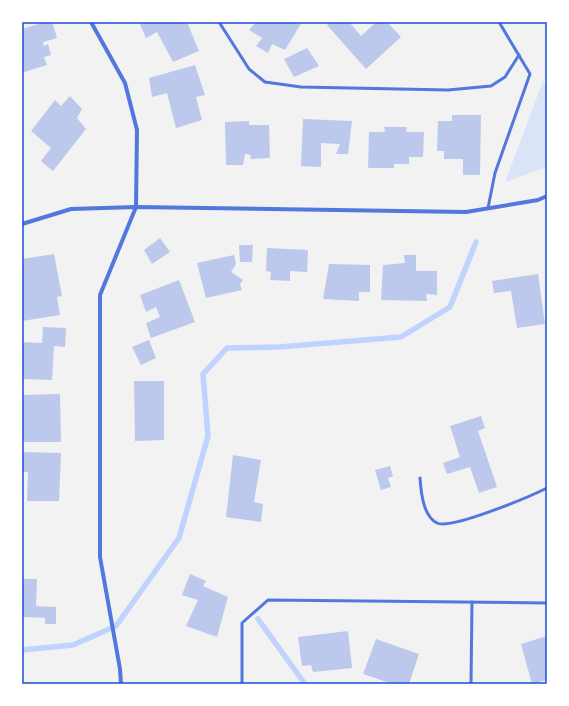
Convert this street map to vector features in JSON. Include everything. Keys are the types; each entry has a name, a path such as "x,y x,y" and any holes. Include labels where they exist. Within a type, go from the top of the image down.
{"street":[{"path":"91,22 125,83 137,130 136,207 100,295 100,557 120,669 121,684"},
{"path":"22,224 71,209 136,207 466,212 538,200 547,196"}],"lane":[{"path":"220,22 249,69 265,82 301,87 448,90 491,86 505,77 519,55"},
{"path":"488,208 495,173 530,74 499,22"},
{"path":"420,478 422,496 429,516 437,523 448,524 467,520 547,488"},
{"path":"242,684 242,624 268,600 547,603"},
{"path":"471,684 472,602"}],"shaded area":[{"path":"543,81 547,87 547,167 505,182"}],"building":[{"path":"45,22 52,22 57,38 43,42 44,46 48,44 51,55 44,57 47,65 24,72 22,66 22,29"},
{"path":"139,22 187,22 199,51 173,62 157,32 146,38"},
{"path":"256,22 302,22 285,50 272,44 268,53 256,46 262,38 249,30"},
{"path":"330,22 349,22 361,36 374,24 372,22 387,22 401,37 366,69 327,25"},
{"path":"307,48 319,66 294,77 284,59"},
{"path":"195,65 205,95 196,97 202,120 176,128 167,93 152,97 149,78"},
{"path":"70,96 82,109 77,118 86,129 53,171 41,161 51,148 31,131 55,100 61,106"},
{"path":"452,115 481,115 480,175 463,175 463,159 444,159 444,151 437,151 438,121 452,121"},
{"path":"303,119 352,121 348,154 336,154 340,144 321,143 321,167 301,166"},
{"path":"249,121 249,125 269,125 270,158 250,159 251,155 245,154 243,165 226,165 225,122"},
{"path":"384,127 407,127 406,132 424,132 423,157 409,157 409,164 394,164 394,168 368,168 369,132 385,132"},
{"path":"160,238 170,252 152,264 144,250"},
{"path":"239,245 253,245 252,262 240,262"},
{"path":"267,248 308,250 307,272 290,271 290,281 270,280 271,272 266,271"},
{"path":"54,254 62,296 57,297 60,315 22,321 22,259"},
{"path":"234,255 236,264 231,272 243,280 240,284 242,290 206,298 197,263"},
{"path":"404,255 416,255 416,271 437,271 437,295 426,294 427,301 381,300 383,265 405,263"},
{"path":"329,264 370,265 370,292 359,292 359,301 323,299"},
{"path":"538,274 545,324 517,328 511,291 494,293 492,281"},
{"path":"179,280 195,322 151,338 146,323 160,317 156,307 146,312 140,295"},
{"path":"43,327 66,328 65,347 54,346 52,380 22,379 22,342 42,343"},
{"path":"149,340 156,358 141,365 132,347"},
{"path":"134,381 164,381 164,440 135,441"},
{"path":"60,394 61,442 22,442 22,395"},
{"path":"481,416 485,428 478,431 497,487 479,493 470,467 447,474 443,463 460,457 450,426"},
{"path":"22,452 61,453 59,501 27,501 28,472 22,472"},
{"path":"233,455 261,460 254,502 263,504 261,522 226,517"},
{"path":"390,466 393,476 388,478 391,487 381,490 375,470"},
{"path":"190,574 206,581 203,586 228,597 217,637 186,626 198,600 182,595"},
{"path":"22,579 37,579 36,606 56,607 56,624 45,624 45,618 22,617"},
{"path":"348,631 352,668 313,672 311,665 302,666 298,637"},
{"path":"547,636 547,680 532,684 521,644"},
{"path":"376,639 419,654 409,684 393,684 363,674"}],"waterway":[{"path":"22,650 73,645 116,626 179,538 208,436 203,374 227,348 279,347 401,337 450,307 476,242"},
{"path":"258,619 305,684"}]}
